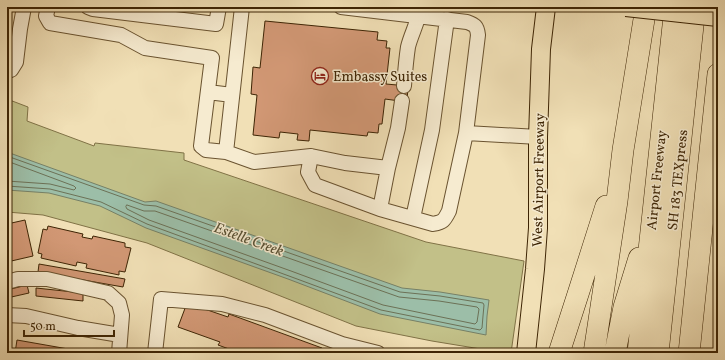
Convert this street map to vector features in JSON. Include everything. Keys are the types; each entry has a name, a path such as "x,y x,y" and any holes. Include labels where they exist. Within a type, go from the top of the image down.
{"highway":[{"path":"594,353 617,201 623,150 646,7"},
{"name":"Airport Freeway","path":"638,353 675,7"},
{"name":"SH 183 TEXpress","path":"658,353 695,7"},
{"name":"SH 183 TEXpress","path":"670,353 706,7"},
{"path":"690,353 718,74"},
{"path":"559,353 580,291 623,150"},
{"path":"615,353 624,307 654,208"}],"main road":[{"name":"West Airport Freeway","path":"526,353 538,228 538,137 541,49 546,7"},
{"path":"626,7 718,17"}],"lane":[{"path":"7,71 11,70 16,62 24,7"},
{"path":"48,7 46,16 50,23 121,35 145,48 212,58 201,146 206,150 226,152 254,162 311,156 344,163 388,168"},
{"path":"88,7 216,24 219,7"},
{"path":"226,152 242,7"},
{"path":"311,156 308,172 315,185 380,209 433,224 442,223 449,211 466,133 478,29 474,24 447,19 420,11 342,7"},
{"path":"404,86 408,48 420,11"},
{"path":"413,218 432,130 447,19"},
{"path":"208,92 232,95"},
{"path":"380,209 398,128 402,101"},
{"path":"466,133 538,137"},
{"path":"7,282 18,279 47,279 108,293 119,303 122,315 119,353"},
{"path":"155,353 161,299 222,304 265,316 341,349 378,353"},
{"path":"7,316 26,316 78,328 120,335"}],"shaded area":[{"path":"7,99 28,107 27,121 94,146 95,143 184,153 184,160 426,242 524,261 511,353 432,341 356,326 147,243 43,215 7,212"}],"water":[{"name":"Estelle Creek","path":"7,152 145,202 156,201 402,288 440,292 489,300 486,335 380,314 146,228 100,206 49,193 7,190"}],"building":[{"name":"Embassy Suites","path":"265,21 378,32 377,40 387,41 386,48 390,48 386,84 408,86 407,102 385,99 382,124 379,124 378,133 368,132 367,136 310,130 309,141 297,140 298,134 280,132 279,138 253,135 257,95 251,94 253,67 260,68"},
{"path":"25,220 33,256 7,262 7,224"},
{"path":"48,226 83,234 82,237 92,239 93,236 125,243 125,247 131,248 125,272 119,271 119,275 86,268 87,264 77,262 76,266 41,258 42,254 38,253 43,229 47,230"},
{"path":"39,264 125,279 123,287 38,272"},
{"path":"27,285 29,293 7,298 7,290"},
{"path":"36,288 83,293 83,301 36,296"},
{"path":"187,303 228,317 229,314 322,348 321,353 240,353 218,345 220,342 178,327"},
{"path":"17,340 91,353 15,353"}],"place":[{"name":"Embassy Suites","path":"320,76"}]}
